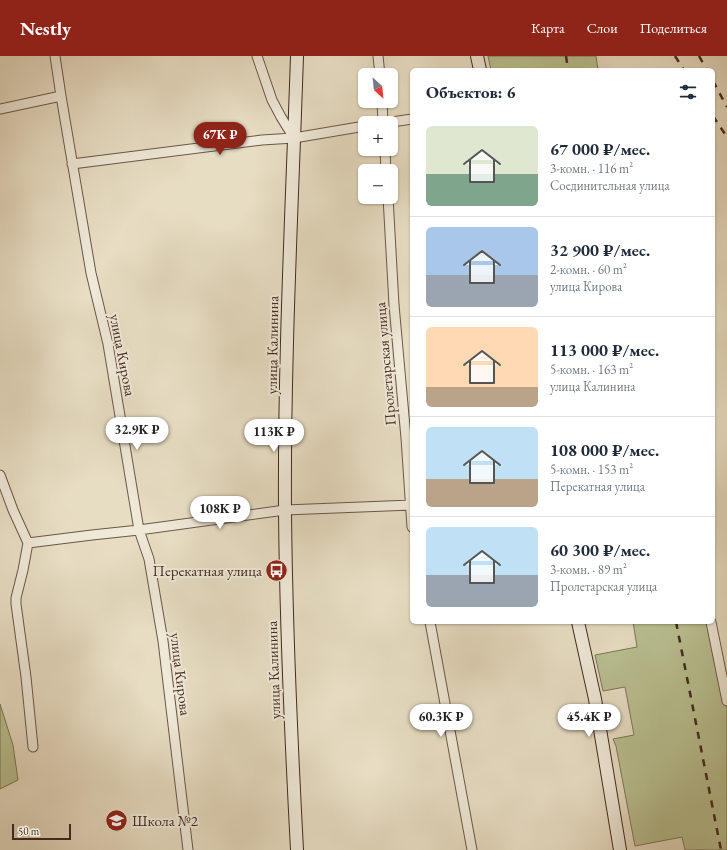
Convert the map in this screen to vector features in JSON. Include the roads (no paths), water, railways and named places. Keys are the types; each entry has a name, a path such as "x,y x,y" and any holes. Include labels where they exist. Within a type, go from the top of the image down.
{"street":[{"name":"улица Кирова","path":"55,56 91,273 108,344 139,530 149,559 162,633 188,850"},
{"path":"257,56 272,100 281,118 294,138"},
{"name":"улица Калинина","path":"297,56 287,352 285,510 287,624 297,850"},
{"path":"378,56 379,68"},
{"path":"477,56 480,68"},
{"path":"0,109 61,96"},
{"path":"398,121 410,119"},
{"path":"72,164 262,140 294,138 358,127"},
{"name":"Пролетарская улица","path":"388,204 394,305 410,483"},
{"path":"0,475 13,510 28,543 16,604 26,677 33,747"},
{"path":"28,543 139,530 285,510 410,505"},
{"path":"430,624 472,850"},
{"path":"578,624 594,699 620,850"},
{"path":"711,624 727,701"}],"railway":[{"path":"566,56 568,68"},
{"path":"675,56 683,68"},
{"path":"699,56 706,68"},
{"path":"715,85 727,107"},
{"path":"715,119 727,137"},
{"path":"676,624 721,850"}],"place":[{"name":"Перекатная улица","path":"277,570"},
{"name":"Школа №2","path":"117,820"}]}
